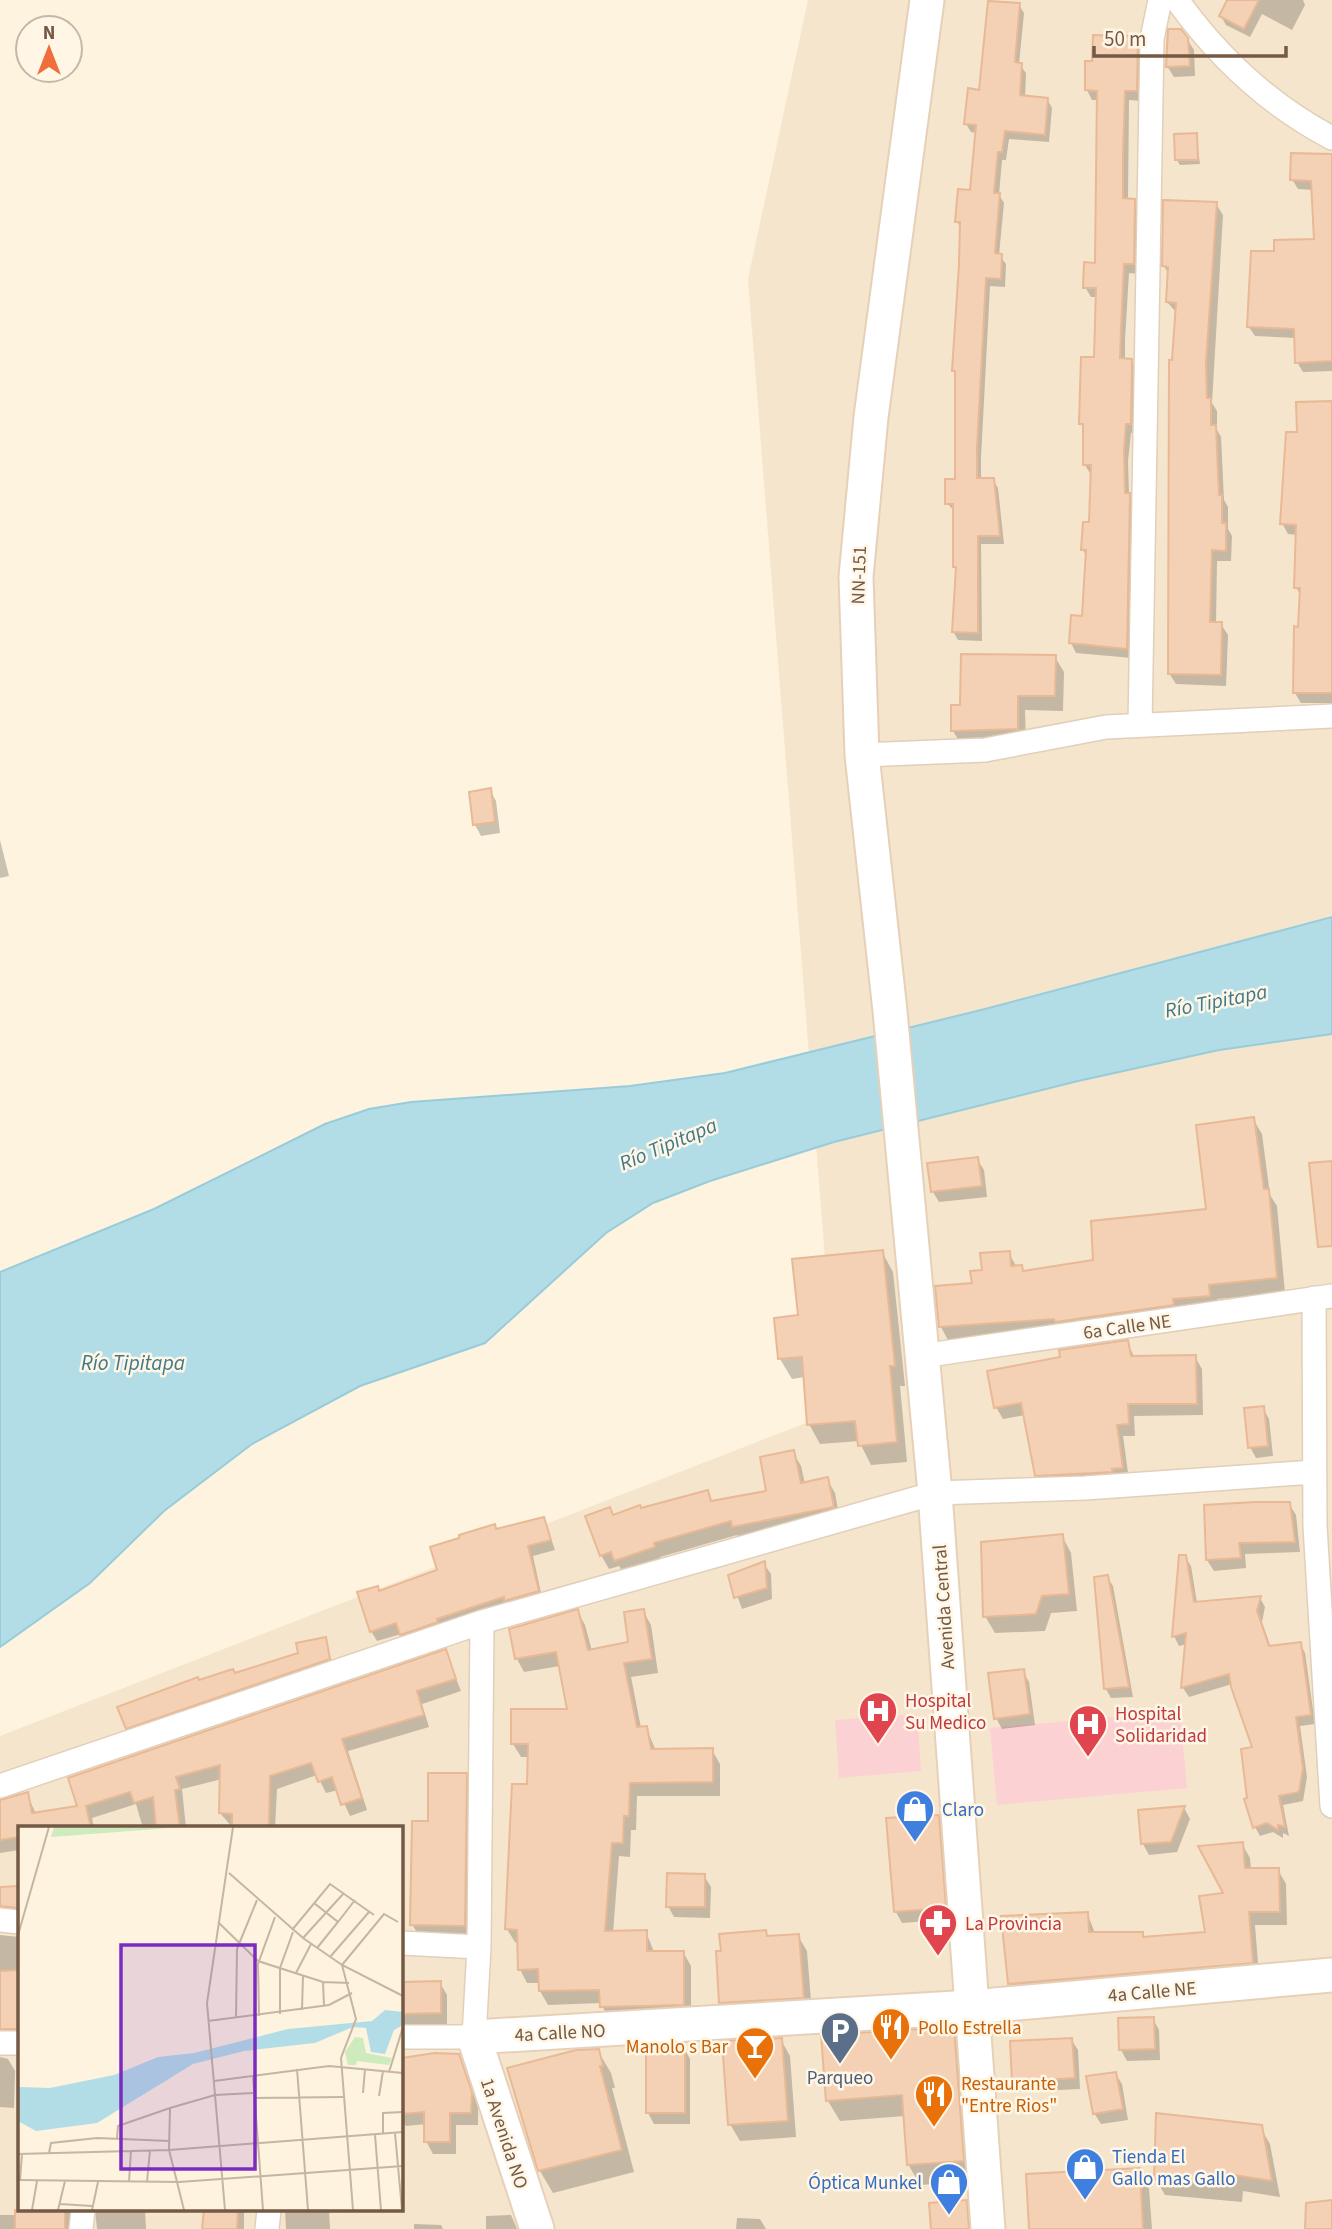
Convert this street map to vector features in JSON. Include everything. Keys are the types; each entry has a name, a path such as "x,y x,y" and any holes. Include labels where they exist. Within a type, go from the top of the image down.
{"street":[{"name":"NN-151","path":"904,1153 862,755 856,577 873,404 927,0"},
{"path":"1140,725 1152,39 1160,0"},
{"path":"1177,0 1207,41 1271,100 1332,138"},
{"path":"862,755 985,750 1106,727 1332,716"},
{"name":"Avenida Central","path":"904,1153 935,1493 988,2229"},
{"path":"1323,1297 1314,1472 1324,1526 1332,1806"},
{"name":"6a Calle NE","path":"922,1356 1323,1297"},
{"path":"0,1786 482,1622 935,1493 1086,1488 1314,1472"},
{"path":"474,2037 480,1947 482,1622"},
{"path":"0,1920 18,1922"},
{"path":"402,1943 480,1947"},
{"name":"4a Calle NE","path":"972,2007 1332,1975"},
{"name":"4a Calle NO","path":"402,2037 474,2037 972,2007"},
{"name":"1a Avenida NO","path":"474,2037 537,2229"},
{"path":"0,2043 18,2043"}],"shaded area":[{"path":"808,0 1332,0 1332,2229 0,2229 0,1736 837,1411 748,279"},
{"name":"Hospital Solidaridad","path":"1180,1711 1187,1788 997,1805 990,1728"},
{"name":"Hospital Su Medico","path":"917,1714 921,1771 839,1778 835,1720"}],"water":[{"name":"Río Tipitapa","path":"1332,917 1332,1034 1219,1050 1078,1081 834,1142 710,1181 653,1203 606,1233 485,1343 360,1386 252,1444 164,1511 90,1583 0,1647 0,1272 154,1209 325,1124 369,1109 411,1102 630,1086 725,1073 985,1009"}],"building":[{"path":"1227,0 1259,0 1244,29 1219,16"},
{"path":"988,1 1020,3 1015,62 1022,63 1020,95 1048,98 1045,135 1005,131 1002,152 998,152 994,193 1000,193 995,253 1002,254 1001,279 986,278 977,478 994,478 1000,536 978,536 978,633 952,632 956,567 953,567 953,504 945,504 945,479 955,479 955,371 952,371 960,222 955,222 958,189 970,190 976,125 964,124 968,88 979,90"},
{"path":"1168,29 1181,29 1188,38 1190,66 1166,67"},
{"path":"1093,35 1138,36 1137,91 1125,91 1123,153 1123,198 1135,199 1134,264 1124,264 1120,358 1132,359 1131,424 1126,424 1124,450 1125,493 1130,493 1127,649 1069,643 1071,615 1082,616 1086,550 1081,550 1083,522 1089,522 1091,465 1083,465 1083,424 1079,424 1081,357 1094,357 1096,288 1083,288 1084,262 1095,263 1097,91 1085,90 1085,61 1092,61"},
{"path":"1197,133 1198,160 1175,160 1174,134"},
{"path":"1291,153 1332,154 1332,361 1295,363 1294,329 1247,327 1251,251 1274,251 1274,240 1314,239 1311,181 1290,180"},
{"path":"1163,200 1217,202 1206,363 1207,398 1211,398 1211,425 1216,425 1222,523 1226,523 1226,551 1212,550 1210,622 1222,622 1221,675 1168,674 1169,360 1172,360 1176,303 1166,302 1168,267 1162,266"},
{"path":"1332,401 1332,693 1293,693 1294,626 1298,627 1300,588 1294,588 1296,525 1280,524 1286,432 1297,432 1296,402"},
{"path":"961,654 1056,655 1055,696 1018,696 1018,729 951,731 951,705 960,705"},
{"path":"491,788 495,822 473,825 469,792"},
{"path":"1254,1117 1264,1189 1269,1189 1277,1278 1209,1285 1210,1296 1173,1299 1174,1305 1055,1322 1054,1319 939,1327 935,1286 972,1283 970,1271 982,1270 980,1253 1010,1251 1011,1266 1022,1265 1023,1271 1093,1260 1091,1221 1206,1209 1196,1125"},
{"path":"978,1157 982,1186 931,1192 927,1163"},
{"path":"1332,1161 1332,1246 1318,1247 1309,1163"},
{"path":"883,1250 895,1366 890,1366 897,1442 858,1446 855,1421 807,1425 802,1357 778,1359 774,1318 798,1315 792,1259"},
{"path":"1128,1340 1131,1356 1196,1355 1197,1404 1128,1404 1129,1424 1117,1425 1123,1468 1112,1469 1113,1472 1035,1476 1021,1403 994,1408 987,1371 1060,1357 1059,1350"},
{"path":"1264,1406 1268,1446 1248,1448 1244,1408"},
{"path":"794,1450 801,1483 828,1477 834,1507 732,1527 731,1521 654,1543 655,1547 614,1561 611,1552 600,1556 585,1516 610,1507 613,1515 640,1505 641,1508 708,1490 711,1501 766,1491 760,1457"},
{"path":"1290,1502 1295,1542 1239,1543 1241,1558 1206,1560 1204,1505"},
{"path":"544,1517 551,1540 528,1546 539,1591 504,1601 504,1597 437,1619 438,1622 400,1635 396,1623 370,1632 357,1592 378,1586 379,1591 437,1570 430,1547 459,1538 459,1535 495,1524 496,1529"},
{"path":"1063,1534 1069,1594 1042,1596 1036,1614 983,1617 981,1542"},
{"path":"1179,1555 1186,1555 1194,1602 1261,1596 1257,1611 1269,1646 1301,1642 1311,1715 1296,1717 1303,1768 1299,1792 1279,1796 1285,1827 1278,1825 1278,1830 1267,1823 1253,1828 1244,1799 1247,1798 1241,1749 1252,1747 1229,1674 1181,1688 1186,1633 1172,1637"},
{"path":"765,1561 767,1588 734,1598 728,1575"},
{"path":"1108,1575 1129,1687 1104,1689 1094,1577"},
{"path":"578,1609 588,1650 628,1642 624,1612 644,1609 652,1659 624,1663 637,1727 647,1726 651,1749 713,1748 713,1782 630,1783 629,1816 624,1816 623,1843 612,1843 605,1931 647,1930 647,1951 684,1951 684,2005 600,2007 599,1990 539,1991 538,1969 518,1970 517,1930 505,1929 512,1784 527,1784 528,1744 511,1744 511,1709 567,1709 556,1652 515,1659 509,1629"},
{"path":"326,1637 330,1659 126,1729 117,1707 198,1677 199,1680 233,1669 235,1673 298,1653 296,1643"},
{"path":"446,1649 456,1679 417,1691 424,1715 342,1739 362,1798 341,1805 332,1777 318,1782 311,1763 270,1776 269,1826 232,1826 232,1814 219,1813 220,1765 176,1777 180,1789 175,1790 180,1826 156,1826 153,1797 134,1803 130,1792 86,1806 91,1826 18,1826 18,1837 0,1840 0,1800 28,1792 32,1813 77,1806 68,1778"},
{"path":"1024,1669 1030,1714 994,1719 988,1673"},
{"path":"428,1773 467,1773 465,1926 410,1925 412,1821 428,1821"},
{"path":"1185,1806 1171,1842 1141,1844 1138,1810"},
{"path":"939,1815 946,1908 894,1912 886,1818"},
{"path":"1243,1842 1245,1868 1279,1868 1280,1912 1249,1912 1253,1963 1008,1984 1001,1916 1088,1912 1089,1932 1143,1932 1143,1937 1205,1932 1199,1896 1223,1893 1198,1846"},
{"path":"667,1873 705,1874 705,1907 666,1907"},
{"path":"18,1886 18,1908 0,1906 0,1887"},
{"path":"766,1930 767,1936 799,1934 804,1998 719,2003 716,1951 721,1951 719,1934"},
{"path":"18,1970 18,2029 0,2029 0,1971"},
{"path":"441,1981 441,2013 402,2014 402,1982"},
{"path":"1154,2017 1155,2049 1119,2050 1118,2018"},
{"name":"Pollo Estrella","path":"954,2027 964,2161 907,2165 902,2095 826,2101 821,2035"},
{"name":"Manolo s Bar","path":"782,2038 788,2121 728,2125 722,2041"},
{"path":"1072,2038 1075,2078 1012,2082 1010,2041"},
{"path":"646,2047 685,2047 685,2113 646,2113"},
{"path":"599,2049 603,2066 600,2066 622,2150 538,2171 507,2068 576,2050"},
{"path":"435,2053 459,2054 472,2092 471,2113 450,2113 450,2142 424,2142 424,2112 402,2114 402,2058"},
{"path":"1116,2072 1123,2109 1093,2114 1086,2076"},
{"path":"1156,2113 1262,2125 1272,2181 1234,2175 1233,2186 1154,2179"},
{"name":"Tienda El Gallo mas Gallo","path":"1140,2168 1143,2229 1029,2229 1026,2174"},
{"name":"Óptica Munkel","path":"967,2200 969,2229 931,2229 929,2203"},
{"path":"1332,2200 1332,2229 1305,2229 1306,2203"},
{"path":"15,2210 65,2212 65,2229 15,2229"},
{"path":"204,2212 238,2212 237,2229 202,2229"}],"place":[{"name":"Hospital Su Medico","path":"878,1745"},
{"name":"Hospital Solidaridad","path":"1088,1758"},
{"name":"Claro","path":"915,1843"},
{"name":"La Provincia","path":"938,1957"},
{"name":"Pollo Estrella","path":"891,2061"},
{"name":"Parqueo","path":"840,2065"},
{"name":"Manolo s Bar","path":"755,2080"},
{"name":"Restaurante \"Entre Rios\"","path":"934,2128"},
{"name":"Tienda El Gallo mas Gallo","path":"1085,2201"},
{"name":"Óptica Munkel","path":"949,2216"}]}
